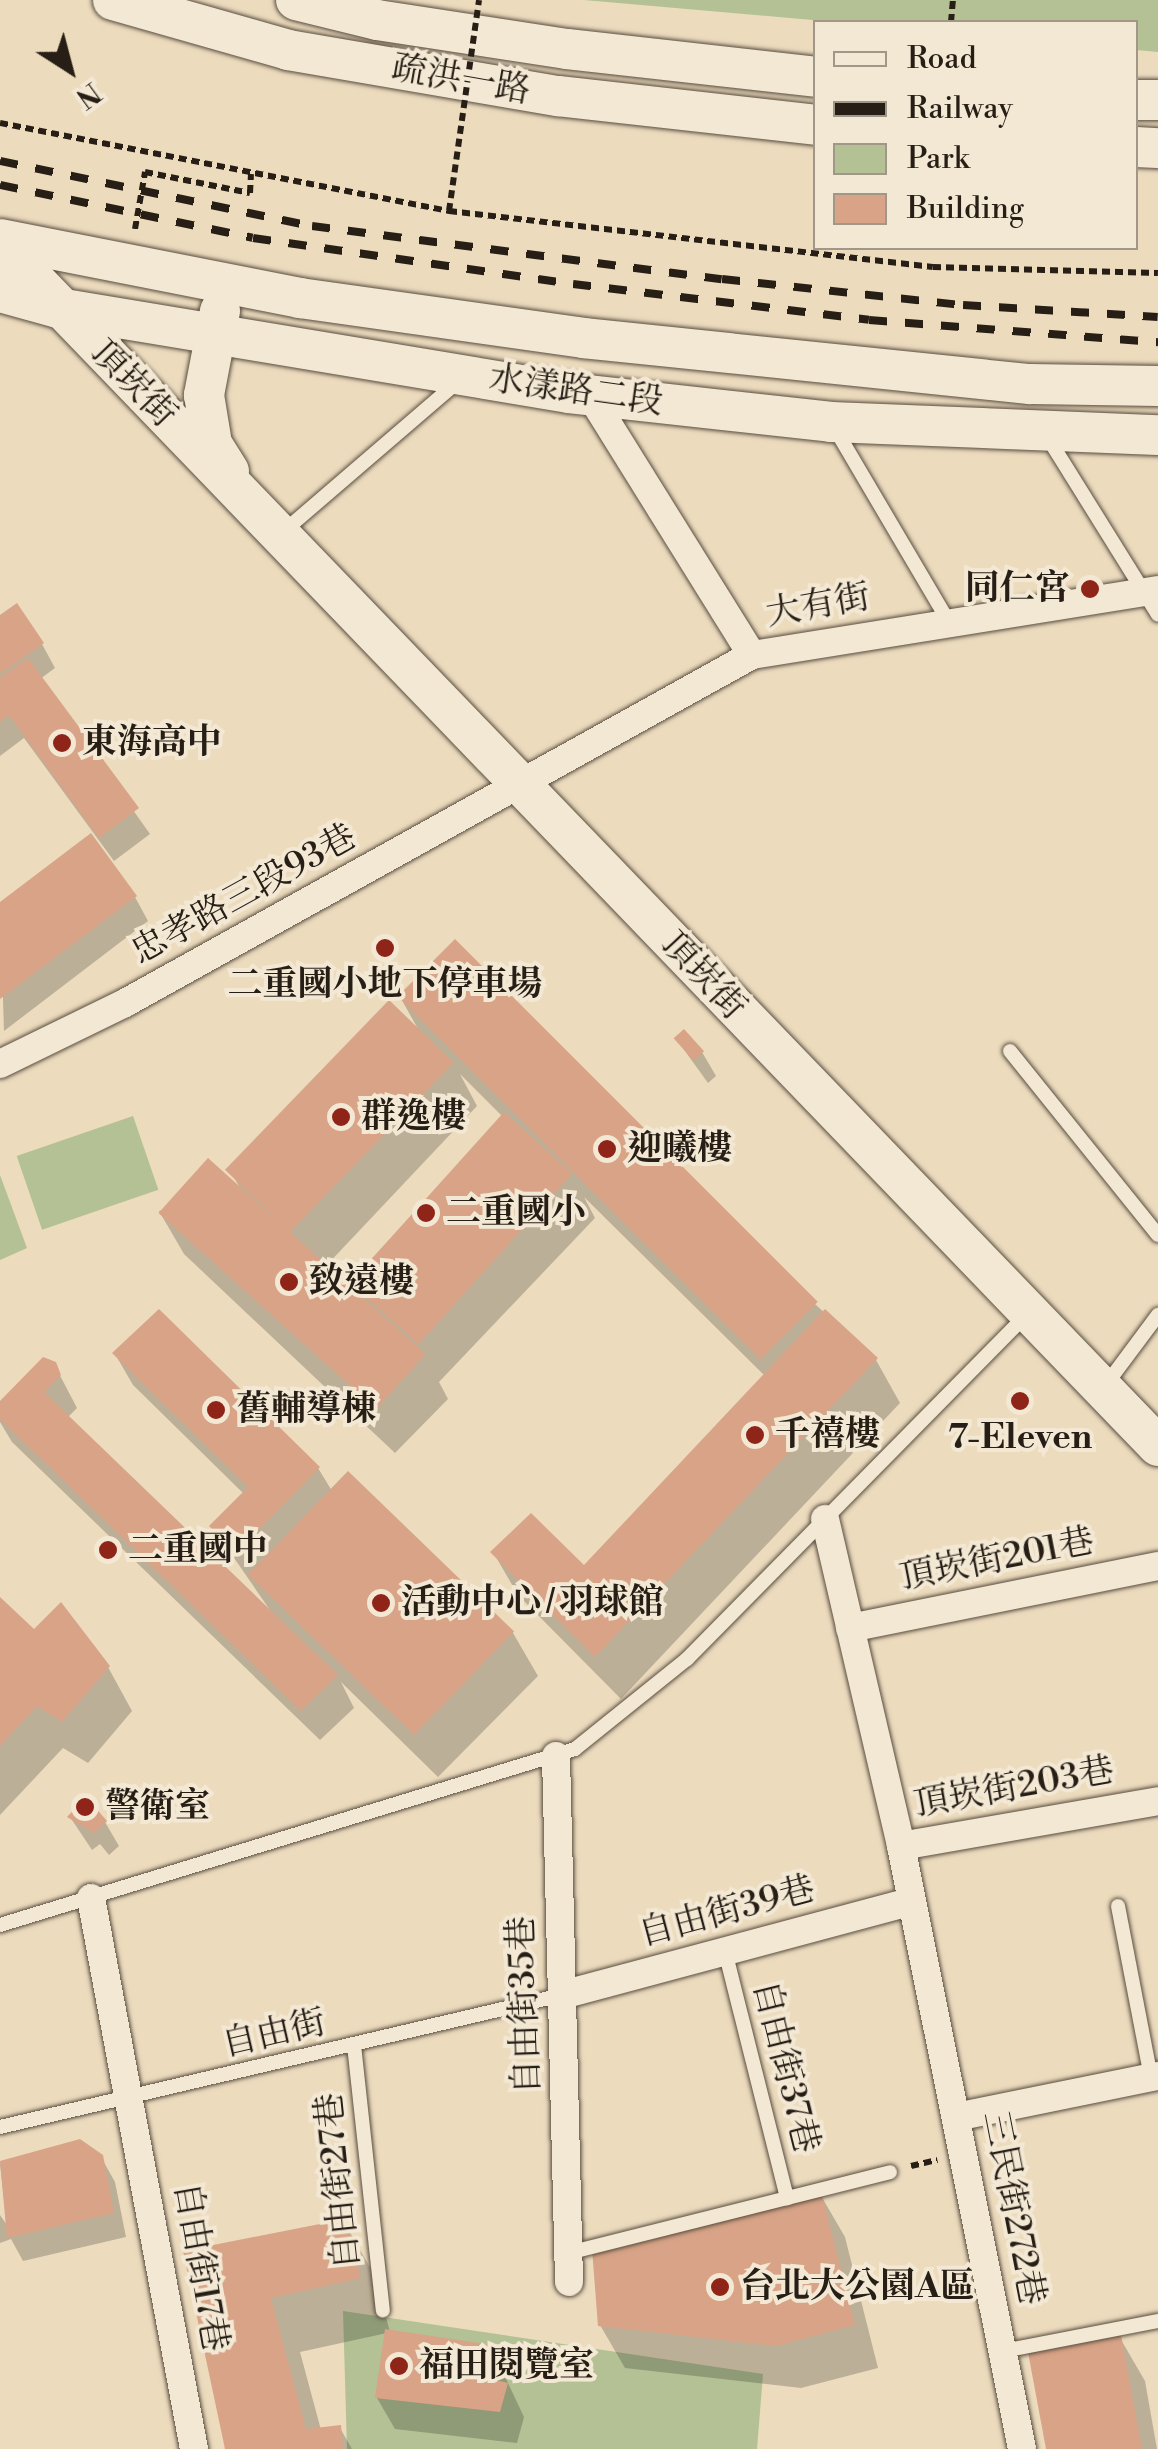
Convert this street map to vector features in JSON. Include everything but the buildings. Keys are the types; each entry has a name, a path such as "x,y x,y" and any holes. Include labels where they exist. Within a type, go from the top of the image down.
{"street":[{"name":"疏洪一路","path":"113,0 288,50 558,96 813,125"},
{"name":"疏洪一路","path":"296,0 377,20 566,49 813,77"},
{"name":"水漾路二段","path":"0,242 225,284 583,338 1030,384 1158,386"},
{"name":"頂崁街","path":"0,242 58,308 521,784 1027,1315 1158,1446"},
{"name":"頂崁街","path":"225,284 204,396 212,444 250,504"},
{"name":"水漾路二段","path":"0,292 58,308 590,395 831,422 1158,435"},
{"path":"590,395 752,656"},
{"name":"大有街","path":"521,784 752,656 1149,590"},
{"name":"忠孝路三段93巷","path":"0,1064 126,1003 521,784"},
{"path":"825,1519 901,1846"},
{"name":"頂崁街201巷","path":"850,1628 1158,1566"},
{"name":"自由街35巷","path":"556,1756 570,2282"},
{"name":"頂崁街203巷","path":"930,1982 901,1846 1158,1801"},
{"name":"自由街17巷","path":"91,1898 133,2098 194,2449"},
{"name":"自由街39巷","path":"562,1995 912,1901"},
{"name":"三民街272巷","path":"930,1982 1022,2449"},
{"path":"956,2117 1154,2076"}],"lane":[{"path":"279,535 464,376"},
{"path":"831,422 948,622"},
{"path":"1045,433 1149,590 1158,615"},
{"path":"1010,1051 1158,1235"},
{"path":"0,1925 576,1749 687,1659 1027,1315"},
{"path":"1102,1390 1158,1315"},
{"path":"1118,1906 1154,2076"},
{"name":"自由街37巷","path":"726,1951 787,2198"},
{"name":"自由街","path":"0,2127 562,1995"},
{"name":"自由街27巷","path":"354,2045 382,2310"},
{"path":"568,2252 890,2172"},
{"path":"1003,2351 1158,2321"}],"path":[{"path":"449,211 480,0"},
{"path":"0,124 449,211 934,267 1158,273"},
{"path":"153,235 134,231 145,172 250,193 251,174"},
{"path":"890,2172 963,2153"}],"green space":[{"path":"584,0 1158,0 1158,52 1138,50 1138,20 813,20"},
{"path":"133,1116 158,1190 42,1230 17,1156"},
{"path":"0,1175 27,1248 0,1260"},
{"path":"343,2311 763,2374 757,2449 347,2449"}],"railway":[{"path":"0,161 312,226 722,279 963,305 1158,317"},
{"path":"0,185 253,238 573,284 869,320 1158,342"}],"place":[{"name":"同仁宮","path":"1090,589"},
{"name":"東海高中","path":"62,743"},
{"name":"二重國小地下停車場","path":"385,948"},
{"name":"群逸樓","path":"341,1117"},
{"name":"迎曦樓","path":"607,1149"},
{"name":"二重國小","path":"426,1213"},
{"name":"致遠樓","path":"289,1282"},
{"name":"7-Eleven","path":"1020,1401"},
{"name":"舊輔導棟","path":"216,1410"},
{"name":"千禧樓","path":"755,1435"},
{"name":"二重國中","path":"108,1550"},
{"name":"活動中心 / 羽球館","path":"381,1603"},
{"name":"警衛室","path":"85,1807"},
{"name":"台北大公園A區","path":"720,2287"},
{"name":"福田閱覽室","path":"399,2366"}]}
